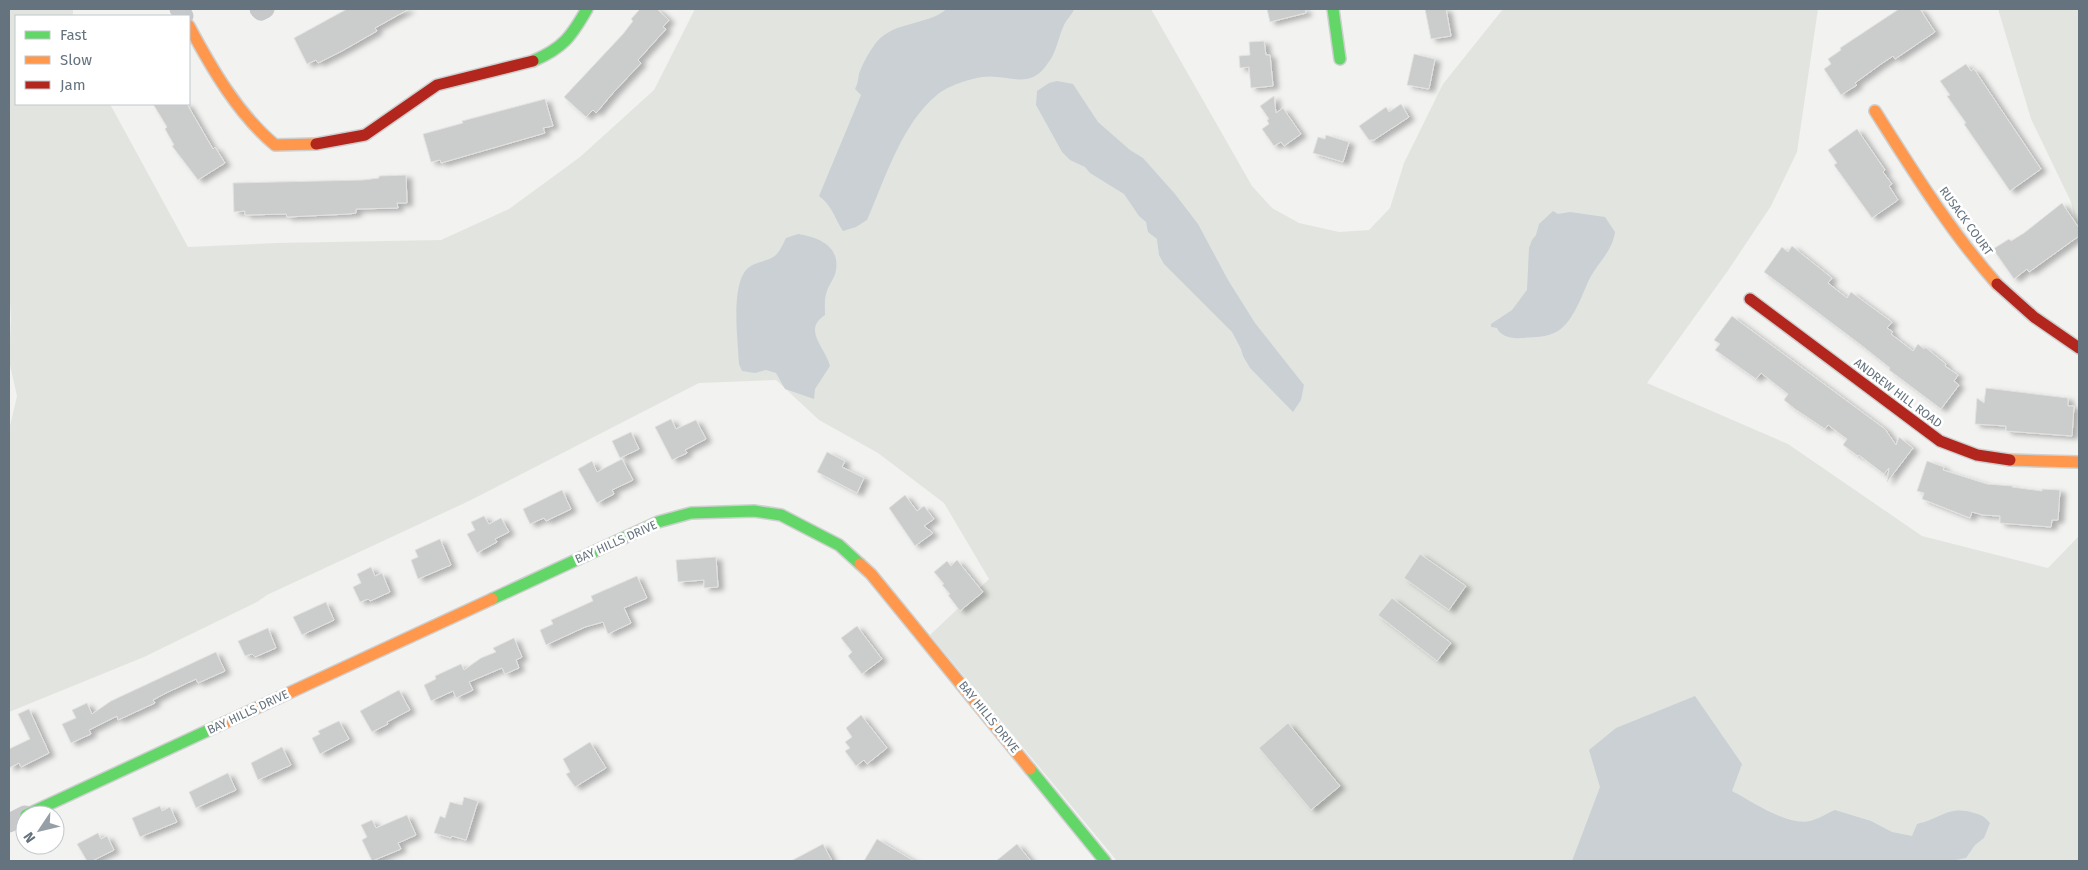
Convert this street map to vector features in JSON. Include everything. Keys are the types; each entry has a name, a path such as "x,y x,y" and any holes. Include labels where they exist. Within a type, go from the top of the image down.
{"street":[{"path":"259,9 261,11 265,9"},
{"path":"190,28 210,65 256,129 276,145 322,144 366,135 437,86 534,61 556,50 574,32 588,9"},
{"path":"1333,9 1340,59"},
{"name":"RUSACK COURT","path":"1874,111 1961,242 1991,277 2021,307 2079,348"},
{"name":"ANDREW HILL ROAD","path":"1750,299 1940,441 1977,456 2018,461 2079,462"},
{"name":"BAY HILLS DRIVE","path":"48,805 658,522 691,513 754,511 781,515 839,545 871,574 1105,861"}],"shaded area":[{"path":"9,9 73,9 73,15 15,15 15,105 111,105 188,247 276,243 441,240 509,209 580,157 654,90 695,9 1151,9 1252,186 1272,208 1299,223 1339,232 1369,230 1390,208 1404,163 1443,84 1503,9 1818,9 1797,152 1771,206 1727,272 1647,383 1788,444 1922,536 2048,568 2079,536 2079,861 1117,861 930,635 989,579 944,503 878,453 819,420 776,380 699,383 469,501 267,595 257,602 144,657 9,712 9,430 17,396 9,361 11,318 9,286"},
{"path":"947,9 1074,9 1064,25 1051,59 1041,72 1026,79 992,76 971,79 958,83 937,95 925,107 904,136 867,220 856,227 843,231 830,208 819,196 861,95 855,89 863,63 880,38 889,32 929,19"},
{"path":"1998,9 2079,9 2079,239 2071,202 2031,119"},
{"path":"1057,81 1073,84 1098,122 1130,150 1143,158 1175,194 1198,224 1228,280 1255,323 1304,385 1301,400 1293,412 1250,368 1232,332 1164,264 1159,255 1157,239 1148,232 1146,222 1139,216 1124,194 1090,173 1085,167 1070,160 1062,152 1036,105 1037,91 1049,83"},
{"path":"1553,211 1558,214 1570,212 1605,217 1615,232 1611,246 1591,276 1572,315 1563,327 1554,333 1544,336 1517,338 1507,336 1497,328 1491,327 1491,324 1512,310 1527,290 1529,248 1539,224"},
{"path":"798,234 813,237 826,244 831,248 836,261 835,273 825,297 825,315 818,321 815,327 817,339 830,366 815,389 814,399 785,389 776,373 766,370 755,373 742,371 739,364 736,313 742,276 751,266 776,255 786,238"},
{"path":"1695,696 1742,764 1732,791 1770,812 1801,822 1813,820 1835,810 1871,821 1892,832 1912,836 1917,824 1951,812 1965,811 1981,815 1990,823 1984,838 1975,845 1966,858 1950,861 1572,861 1600,787 1589,750 1616,728"}],"building":[{"path":"347,9 409,9 375,28 377,31 342,51 318,63 316,60 307,64 294,38"},
{"path":"640,9 657,9 669,20 663,27 666,29 638,60 641,63 596,113 593,110 586,117 564,97 623,34 633,21 631,19"},
{"path":"1267,9 1305,9 1306,13 1270,22"},
{"path":"1425,9 1446,9 1451,36 1431,39"},
{"path":"1899,9 1920,9 1935,32 1895,59 1893,56 1881,64 1855,83 1857,85 1841,95 1824,69 1831,64 1828,59 1841,50 1840,48"},
{"path":"1264,41 1266,55 1270,55 1273,86 1251,88 1249,67 1240,68 1239,56 1250,55 1249,42"},
{"path":"1414,54 1435,59 1429,89 1407,85"},
{"path":"1966,64 1971,71 1974,69 2041,169 2010,191 1964,124 1966,123 1947,96 1950,95 1940,81"},
{"path":"1274,96 1276,113 1283,108 1301,134 1284,146 1281,142 1274,146 1262,129 1269,124 1267,120 1269,119 1260,106"},
{"path":"545,99 553,126 543,128 545,133 441,163 440,160 431,162 423,134 463,123 462,121"},
{"path":"1401,104 1409,117 1374,140 1369,140 1359,126 1386,107 1389,112"},
{"path":"154,105 188,105 213,149 215,147 225,163 198,180 172,146 174,145 165,129 167,127"},
{"path":"1857,129 1885,170 1883,172 1892,184 1889,186 1898,200 1872,218 1834,165 1837,163 1828,150"},
{"path":"1326,135 1349,142 1343,162 1313,153 1318,137 1325,139"},
{"path":"406,175 407,203 397,203 398,208 356,209 356,213 348,214 287,217 286,214 245,215 245,211 234,212 233,183 363,180 379,178 379,176"},
{"path":"2062,203 2079,228 2079,236 2029,272 2027,269 2014,279 1993,249 2009,239 2011,241 2024,233"},
{"path":"1792,246 1832,278 1828,283 1847,298 1851,292 1892,322 1887,328 1893,332 1891,334 1913,351 1918,344 1924,349 1925,347 1946,364 1945,366 1958,375 1954,381 1959,385 1941,409 1889,370 1890,368 1861,345 1764,272 1782,247 1788,252"},
{"path":"1732,316 1885,429 1896,445 1899,437 1913,448 1887,482 1889,468 1884,474 1843,445 1847,439 1828,425 1825,429 1784,400 1788,394 1761,373 1756,379 1715,350 1720,344 1714,340"},
{"path":"1986,388 2068,398 2068,406 2074,406 2072,436 2006,431 2006,426 1975,424 1977,398 1984,403"},
{"path":"671,419 676,429 696,420 706,439 685,450 687,453 672,460 655,427"},
{"path":"631,432 639,449 620,458 612,441"},
{"path":"827,452 845,461 842,467 864,478 857,493 817,472"},
{"path":"622,459 633,480 612,490 614,494 597,503 578,469 592,461 597,472"},
{"path":"1927,461 1944,467 1943,470 1987,484 2042,491 2042,489 2060,490 2058,520 2052,520 2051,527 2000,523 2000,516 1972,512 1970,518 1922,499 1924,493 1917,491"},
{"path":"562,490 571,509 546,521 544,518 530,524 523,509"},
{"path":"905,495 917,511 924,506 934,519 924,526 933,533 915,546 889,508"},
{"path":"484,516 489,524 501,518 509,532 495,539 497,542 477,553 467,534 475,530 471,522"},
{"path":"440,539 451,565 418,579 411,560 418,557 415,550"},
{"path":"1420,554 1466,586 1449,610 1404,578"},
{"path":"716,557 718,587 704,588 704,580 678,582 676,560"},
{"path":"957,560 983,592 960,611 942,585 944,584 934,572 947,561 951,566"},
{"path":"371,567 375,576 382,573 390,592 370,601 368,599 360,602 353,587 361,583 357,574"},
{"path":"637,576 647,598 624,608 631,623 608,634 603,622 585,627 546,645 540,630 553,624 551,620 593,601 591,596"},
{"path":"1392,598 1451,643 1437,661 1378,615"},
{"path":"326,602 334,620 302,635 293,617"},
{"path":"857,626 882,659 862,674 848,656 852,652 841,638"},
{"path":"268,628 276,648 255,657 252,654 245,656 238,641"},
{"path":"514,638 522,657 516,660 519,668 505,674 502,668 469,682 473,690 456,698 453,691 431,701 424,685 436,679 435,676 461,664 464,670 481,658 496,652 493,648"},
{"path":"216,652 225,671 198,683 196,679 166,693 153,700 155,703 118,720 117,716 89,730 91,734 71,743 62,724 76,718 72,710 87,703 92,714 111,701"},
{"path":"399,690 410,710 372,732 360,711"},
{"path":"29,709 49,753 21,767 19,763 9,768 9,749 30,739 18,714"},
{"path":"861,715 887,748 867,764 864,760 856,766 845,751 850,748 845,742 852,737 846,728"},
{"path":"339,721 349,739 320,754 312,738 320,734 318,731"},
{"path":"1288,723 1340,786 1311,810 1259,748"},
{"path":"590,742 606,768 575,787 566,774 570,772 563,759"},
{"path":"282,747 291,765 258,780 251,763"},
{"path":"228,773 236,790 196,808 189,792"},
{"path":"464,797 478,801 466,840 434,833 440,816 445,818 450,802 462,805"},
{"path":"160,806 162,811 170,807 177,822 140,837 132,818"},
{"path":"407,815 416,835 398,843 401,849 372,861 362,840 367,837 361,825 372,820 376,828"},
{"path":"98,833 101,839 107,836 114,850 92,861 87,861 77,844"},
{"path":"877,839 914,861 864,861"},
{"path":"823,844 832,861 791,861"},
{"path":"1017,844 1031,861 996,861"}],"traffic: fast":[{"path":"533,61 552,51 565,41 587,9"},
{"path":"1333,9 1340,59"},
{"path":"492,599 658,522 691,513 754,511 781,515 839,545 860,564"},
{"path":"48,805 224,723"},
{"path":"1030,769 1105,861"}],"traffic: slow":[{"path":"190,28 227,90 249,119 275,145 316,144"},
{"path":"1875,111 1948,222 1997,284"},
{"path":"2010,460 2079,462"},
{"path":"860,564 871,574 1030,769"},
{"path":"224,723 492,599"}],"traffic: jam":[{"path":"316,144 365,135 437,85 533,61"},
{"path":"1997,284 2034,317 2079,348"},
{"path":"1750,299 1940,441 1977,455 2010,460"}]}
